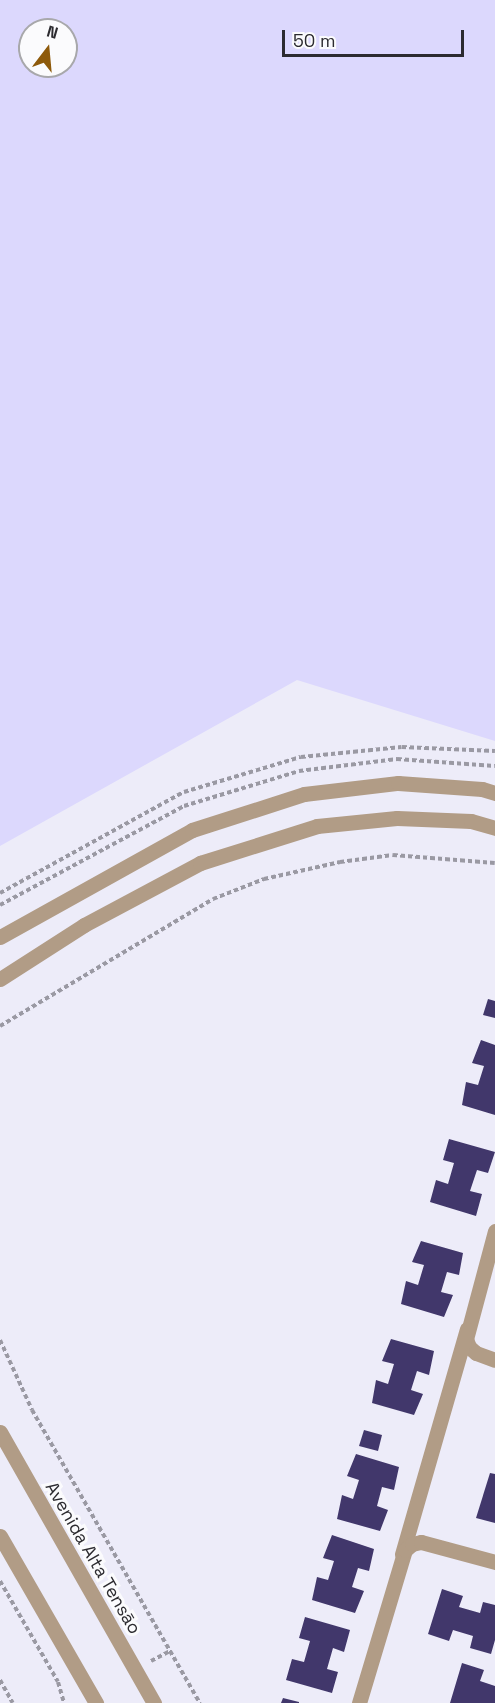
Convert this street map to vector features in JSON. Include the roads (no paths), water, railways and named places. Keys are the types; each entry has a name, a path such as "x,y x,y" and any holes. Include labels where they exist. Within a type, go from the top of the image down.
{"street":[{"path":"0,937 192,830 304,794 398,783 482,789 495,793"},
{"path":"0,979 84,925 200,863 317,826 397,818 471,821 495,828"},
{"path":"359,1703 495,1231"},
{"path":"467,1329 469,1347 476,1353 495,1360"},
{"name":"Avenida Alta Tensāo","path":"0,1432 154,1703"},
{"path":"0,1536 96,1703"},
{"path":"401,1558 412,1544 421,1542 495,1562"}]}
